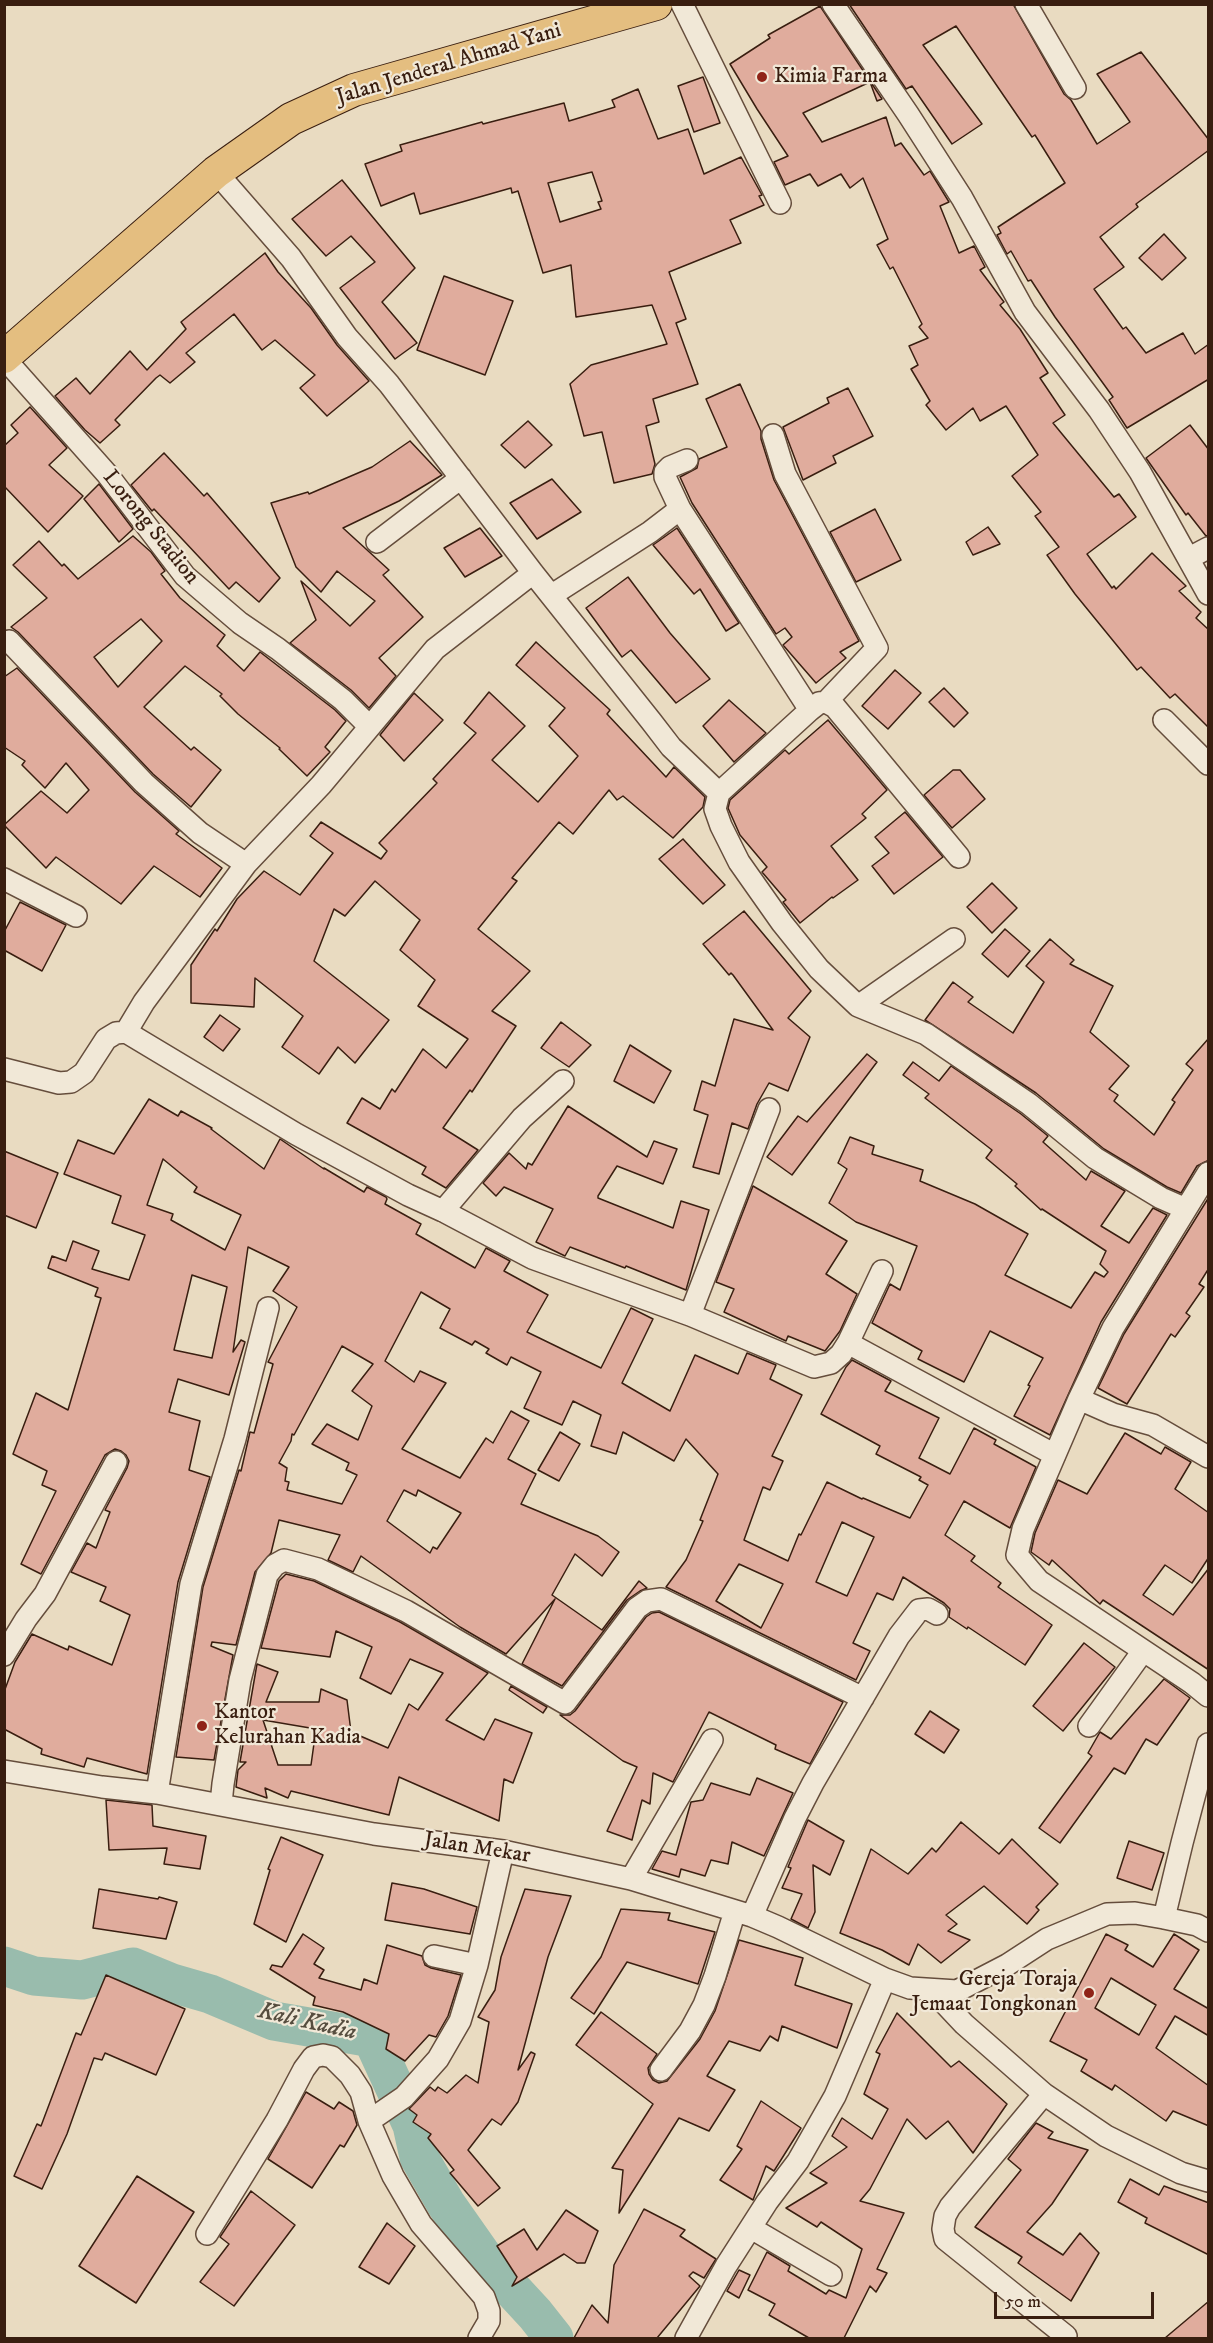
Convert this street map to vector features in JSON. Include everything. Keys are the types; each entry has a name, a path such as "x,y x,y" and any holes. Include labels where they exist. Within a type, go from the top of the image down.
{"highway":[{"name":"Jalan Jenderal Ahmad Yani","path":"4,357 216,172 291,119 354,90 656,4"}],"street":[{"path":"682,4 780,202"},
{"path":"832,4 908,114 962,198 1025,312 1099,410 1140,472 1209,594"},
{"path":"1026,4 1075,88"},
{"path":"216,172 291,258 347,337 388,384 533,573 671,747 718,793"},
{"name":"Lorong Stadion","path":"4,357 107,474 185,576 240,623 278,649 343,700 369,726"},
{"path":"773,435 785,474 877,648 818,706 718,793 715,810 739,862 782,923 819,969 858,1006 926,1034 1029,1104 1095,1158 1161,1198 1186,1209"},
{"path":"687,460 670,467 665,472 665,477 680,509 818,706"},
{"path":"378,542 461,478"},
{"path":"552,595 651,532 680,509"},
{"path":"1189,558 1209,548"},
{"path":"126,1032 144,1002 246,864 321,785 435,649 533,573"},
{"path":"9,641 144,783 200,833 246,864"},
{"path":"818,706 836,707 959,857"},
{"path":"1164,720 1209,764"},
{"path":"4,879 76,916"},
{"path":"858,1006 954,939"},
{"path":"4,1069 59,1083 71,1082 84,1072 106,1040 116,1033 126,1032 296,1134 408,1195 532,1258 690,1315 814,1367 831,1363 841,1354 882,1271"},
{"path":"443,1211 522,1118 562,1081"},
{"path":"690,1315 769,1109"},
{"path":"1209,1173 1113,1328 1079,1399 1023,1529 1017,1555 1039,1581 1209,1696"},
{"path":"157,1793 191,1584 234,1439 268,1308"},
{"path":"848,1343 1055,1455"},
{"path":"1079,1399 1113,1414 1153,1425 1209,1457"},
{"path":"4,1656 26,1618 45,1594 116,1462"},
{"path":"221,1804 240,1680 267,1575 275,1564 284,1560 318,1569 406,1611 565,1703 637,1608 647,1601 661,1599 863,1698"},
{"path":"661,2070 690,2031 704,2005 743,1914 799,1809 899,1636 919,1610 928,1609 937,1614"},
{"path":"1089,1726 1143,1651"},
{"path":"631,1879 712,1740"},
{"path":"1164,1918 1209,1744"},
{"name":"Jalan Mekar","path":"4,1771 102,1787 157,1793 374,1834 503,1851 631,1879 778,1927 885,1979 910,1988 957,1991 1047,1939 1107,1914 1135,1913 1197,1925 1209,1931"},
{"path":"372,2119 404,2097 438,2060 460,2021 477,1965 503,1851"},
{"path":"434,1956 477,1965"},
{"path":"686,2338 726,2266 798,2161 835,2096 885,1979"},
{"path":"933,1991 964,2024 1044,2094 1106,2136 1181,2173 1209,2181"},
{"path":"207,2234 277,2120 313,2056 332,2057 350,2075 361,2092 393,2176 421,2224 484,2297 489,2311 489,2321 479,2338"},
{"path":"1044,2094 951,2207 945,2216 943,2229 945,2239 1067,2338"},
{"path":"751,2228 831,2275"}],"building":[{"path":"849,4 1013,4 1064,94 1071,100 1097,144 1130,122 1097,74 1141,52 1209,140 1209,150 1136,204 1138,207 1100,237 1124,267 1094,289 1123,329 1126,327 1146,353 1183,333 1195,354 1209,344 1209,379 1127,428 1109,400 1113,397 1031,280 1028,281 1011,251 1007,254 997,235 1001,233 998,227 1065,183 1035,135 1032,137 956,26 923,45 982,124 952,144 912,86 906,89"},
{"path":"820,6 882,99 877,101 870,82 803,113 822,142 886,117 895,146 901,143 924,175 930,171 949,202 940,206 959,253 974,246 985,267 980,270 1004,302 1000,305 1020,329 1048,373 1040,378 1065,415 1053,423 1114,497 1119,494 1136,517 1087,554 1112,588 1114,586 1116,589 1152,553 1186,586 1179,591 1201,612 1196,618 1209,630 1209,728 1175,694 1170,698 1141,667 1137,670 1075,594 1047,555 1059,547 1035,516 1041,512 1012,476 1038,455 1006,406 980,421 973,408 946,430 926,405 930,401 911,369 918,365 909,346 928,338 919,327 922,324 893,267 890,269 877,245 888,239 863,178 850,188 841,174 818,186 810,174 785,185 774,162 788,156 730,64 770,38 768,35"},
{"path":"703,77 720,123 694,132 678,86"},
{"path":"638,89 658,139 688,129 704,174 741,157 762,195 759,196 764,205 730,220 741,243 669,272 686,319 676,323 698,384 653,399 659,422 646,426 655,464 652,474 614,483 602,432 584,436 570,384 591,365 667,344 652,305 576,317 571,265 543,273 518,191 512,193 511,188 420,214 414,193 381,206 365,164 402,151 400,145 482,122 483,124 564,103 569,121 615,107 612,100","holes":["592,172 602,201 598,202 601,209 560,222 548,183"]},
{"path":"342,180 415,268 382,302 417,343 395,359 340,288 375,262 351,236 326,256 292,219"},
{"path":"1164,234 1186,258 1162,280 1139,258"},
{"path":"265,253 278,272 311,308 337,345 369,381 327,416 300,388 315,375 275,340 262,350 234,314 186,353 195,362 170,383 160,375 156,378 115,420 120,425 100,443 85,430 55,396 76,378 90,394 130,351 147,370 186,329 181,322"},
{"path":"444,276 513,301 485,375 417,350"},
{"path":"740,384 761,431 761,439 774,480 859,641 840,652 846,658 816,683 783,645 792,637 785,628 776,634 692,503 680,477 697,468 699,459 727,447 706,399"},
{"path":"848,388 873,436 833,456 836,463 803,480 783,427 829,403 827,398"},
{"path":"30,407 67,448 49,465 83,496 48,532 4,486 4,446 18,433 11,425"},
{"path":"528,421 552,445 525,468 501,445"},
{"path":"1190,425 1209,450 1209,535 1206,536 1188,513 1186,515 1146,458"},
{"path":"410,441 442,475 399,501 343,528 389,570 383,575 423,617 379,658 396,676 369,708 351,690 290,643 316,620 301,581 350,626 375,601 337,571 321,592 296,567 271,503 308,492 309,494 372,467"},
{"path":"164,453 204,496 207,493 280,578 259,602 236,582 229,589 154,509 152,511 131,485"},
{"path":"552,479 581,512 537,539 510,503"},
{"path":"99,484 133,529 119,542 84,499"},
{"path":"875,509 901,560 856,582 830,532"},
{"path":"988,527 1000,544 973,555 966,542"},
{"path":"480,528 502,556 465,577 444,548"},
{"path":"677,528 739,623 726,631 700,589 694,594 653,545"},
{"path":"133,536 151,552 165,571 161,574 180,598 225,635 217,646 244,671 260,652 346,721 325,747 330,752 307,776 280,748 238,714 220,696 222,694 185,666 144,707 191,750 194,747 221,770 191,807 153,774 11,627 47,598 13,565 39,541 62,566 64,564 78,579","holes":["141,619 162,641 118,687 94,657"]},
{"path":"628,577 670,633 710,679 676,703 631,650 622,657 586,608"},
{"path":"536,642 610,710 607,714 666,777 674,767 705,797 703,807 673,838 623,796 617,800 609,790 573,834 559,822 512,878 517,881 478,929 530,971 492,1011 516,1026 472,1092 470,1090 443,1128 478,1150 446,1188 422,1174 426,1167 347,1123 362,1098 380,1109 392,1089 395,1092 423,1049 446,1068 468,1039 418,1006 435,980 400,950 420,920 375,881 345,916 334,909 314,961 389,1020 355,1063 338,1047 319,1074 282,1047 303,1016 255,978 254,1007 191,1003 191,965 215,929 217,931 237,899 264,871 300,895 333,853 310,836 321,822 381,859 387,851 379,843 437,783 433,779 476,733 464,723 489,692 525,726 492,760 538,802 578,756 549,726 565,708 516,665"},
{"path":"17,668 135,792 179,831 176,834 222,868 200,897 154,866 121,904 56,857 46,868 4,825 41,791 67,813 89,790 66,763 45,788 22,765 25,761 4,747 4,677"},
{"path":"895,670 921,693 888,729 862,706"},
{"path":"944,688 968,713 954,727 929,702"},
{"path":"414,693 443,720 404,761 380,735"},
{"path":"729,700 766,733 734,762 703,726"},
{"path":"828,720 887,790 862,814 866,818 831,846 858,880 832,897 800,923 783,902 786,900 762,872 767,867 740,835 728,808 730,800 785,750 789,754"},
{"path":"953,770 960,770 985,799 952,828 924,795"},
{"path":"905,812 943,857 894,894 872,866 889,853 875,837"},
{"path":"683,839 725,885 703,904 659,859"},
{"path":"992,883 1017,908 992,933 967,907"},
{"path":"20,902 66,925 42,971 4,950 4,932"},
{"path":"744,911 811,991 788,1018 810,1037 788,1091 769,1083 757,1104 748,1129 732,1123 719,1174 693,1167 708,1115 694,1110 702,1081 715,1086 734,1019 773,1030 733,975 731,973 729,975 703,944"},
{"path":"1005,929 1030,951 1008,977 982,954"},
{"path":"1050,939 1074,960 1070,964 1113,986 1090,1032 1129,1066 1109,1089 1118,1095 1114,1101 1154,1135 1175,1102 1172,1100 1193,1070 1186,1064 1209,1038 1209,1160 1197,1166 1181,1193 1104,1149 1036,1093 925,1020 953,982 973,997 968,1002 1013,1033 1044,982 1026,966"},
{"path":"220,1015 240,1029 223,1051 204,1037"},
{"path":"561,1022 591,1045 569,1067 541,1048"},
{"path":"630,1045 671,1071 654,1103 614,1081"},
{"path":"867,1054 877,1062 792,1175 767,1157 798,1116 807,1122"},
{"path":"913,1062 939,1081 951,1066 1021,1114 1048,1136 1043,1142 1086,1180 1091,1171 1125,1191 1101,1226 1129,1243 1153,1208 1167,1215 1101,1322 1050,1435 1014,1416 1043,1358 990,1331 964,1382 918,1359 922,1351 872,1323 890,1284 900,1290 917,1246 856,1222 829,1203 847,1169 838,1163 850,1137 874,1146 872,1154 923,1170 920,1181 975,1204 1028,1234 1005,1275 1071,1308 1095,1272 1104,1277 1108,1272 1100,1264 1106,1251 1041,1210 1015,1186 1017,1184 986,1158 992,1150 925,1098 929,1094 903,1075"},
{"path":"149,1099 178,1116 181,1111 212,1128 264,1169 280,1139 324,1169 364,1192 367,1187 386,1197 385,1204 421,1224 416,1234 475,1268 486,1248 510,1261 504,1271 548,1295 527,1332 601,1368 631,1308 653,1319 622,1383 670,1411 695,1355 738,1374 747,1353 776,1365 770,1379 802,1395 772,1456 783,1461 770,1490 763,1487 744,1540 788,1561 799,1534 801,1535 827,1482 910,1518 928,1485 919,1480 921,1477 876,1454 880,1446 821,1414 852,1360 891,1381 885,1391 939,1418 919,1458 950,1474 974,1428 996,1440 994,1444 1036,1467 1010,1528 964,1501 945,1535 975,1556 971,1561 1001,1583 998,1587 1052,1625 1025,1665 949,1617 950,1609 944,1603 903,1577 893,1600 877,1593 853,1643 870,1651 856,1680 666,1587 686,1560 703,1521 700,1520 718,1474 686,1439 674,1461 623,1432 616,1454 591,1446 601,1415 573,1401 562,1425 524,1408 541,1372 511,1357 507,1365 486,1353 489,1349 475,1341 472,1345 440,1328 450,1309 421,1292 385,1361 414,1382 420,1371 446,1383 402,1449 460,1478 486,1438 493,1443 511,1411 529,1421 508,1459 536,1474 521,1504 598,1536 619,1552 602,1576 575,1554 552,1595 602,1630 639,1581 647,1588 627,1600 562,1686 522,1664 555,1599 506,1654 460,1627 361,1556 353,1572 328,1560 340,1535 279,1520 271,1553 255,1572 236,1645 212,1642 211,1646 233,1655 214,1760 176,1757 203,1587 239,1470 241,1471 250,1432 254,1433 273,1364 268,1362 297,1307 273,1291 289,1267 248,1247 233,1352 241,1340 245,1342 229,1395 178,1379 169,1412 200,1421 189,1470 210,1477 178,1582 147,1774 87,1758 84,1767 41,1754 42,1749 4,1729 4,1692 15,1662 32,1634 68,1650 69,1646 112,1665 130,1615 100,1601 106,1587 71,1572 87,1543 96,1548 110,1512 105,1510 127,1468 129,1461 126,1455 115,1449 105,1455 41,1574 21,1564 56,1491 42,1485 47,1471 13,1454 36,1393 68,1410 101,1298 95,1296 98,1288 48,1268 52,1256 66,1261 73,1241 99,1251 92,1269 129,1280 145,1235 112,1223 121,1196 64,1174 78,1140 114,1154","holes":["163,1159 197,1187 194,1192 241,1215 225,1250 171,1220 173,1214 147,1205","192,1275 227,1287 212,1358 174,1350","342,1346 373,1364 352,1391 372,1406 358,1440 327,1424 312,1444 349,1463 346,1470 357,1475 342,1504 287,1490 289,1482 285,1481 287,1468 279,1463 291,1441 292,1434 294,1435","404,1490 416,1496 418,1490 461,1513 437,1549 433,1547 430,1553 387,1521","842,1522 874,1537 847,1596 816,1582","739,1564 783,1584 761,1628 716,1601"]},
{"path":"568,1106 647,1157 654,1141 677,1149 663,1184 617,1166 598,1198 673,1228 681,1201 709,1210 686,1290 570,1247 565,1256 536,1242 553,1209 504,1187 496,1196 483,1183 509,1153 526,1169 528,1163 532,1165"},
{"path":"4,1151 58,1173 36,1228 4,1215"},
{"path":"753,1186 847,1241 826,1274 857,1294 840,1331 825,1351 788,1336 786,1341 724,1312 734,1289 716,1282"},
{"path":"1209,1197 1209,1268 1199,1284 1204,1287 1186,1313 1190,1316 1175,1337 1171,1334 1127,1404 1098,1388 1124,1334"},
{"path":"560,1432 580,1444 559,1481 538,1470"},
{"path":"1125,1433 1161,1454 1165,1447 1191,1462 1175,1489 1209,1513 1209,1557 1192,1583 1165,1565 1143,1595 1173,1615 1209,1568 1209,1670 1103,1600 1100,1604 1052,1560 1049,1565 1031,1552 1035,1533 1058,1480 1087,1494"},
{"path":"286,1574 314,1581 400,1622 488,1673 446,1720 484,1740 495,1719 532,1733 513,1783 504,1779 499,1821 399,1777 389,1815 291,1791 288,1798 265,1788 267,1798 236,1787 238,1770 246,1762 240,1762 257,1664 278,1672 266,1702 319,1702 321,1689 347,1700 351,1732 388,1748 409,1704 418,1710 443,1673 410,1659 391,1694 360,1678 372,1647 336,1631 330,1657 261,1648 279,1581","holes":["263,1720 316,1729 311,1765 278,1765"]},
{"path":"659,1612 843,1702 810,1764 775,1749 776,1745 709,1712 673,1782 653,1773 650,1804 642,1800 632,1840 607,1831 637,1767 623,1761 560,1715 570,1715 575,1711 646,1617"},
{"path":"1084,1643 1115,1667 1063,1731 1033,1706"},
{"path":"1164,1679 1190,1698 1157,1745 1146,1739 1125,1774 1114,1768 1060,1843 1039,1828 1092,1756 1088,1753 1100,1732 1111,1739"},
{"path":"511,1686 547,1707 543,1713 509,1690"},
{"path":"930,1711 959,1730 944,1753 915,1734"},
{"path":"757,1778 793,1793 764,1856 732,1842 728,1864 711,1860 705,1876 681,1869 679,1877 652,1869 662,1851 676,1855 691,1802 703,1800 711,1783 750,1795"},
{"path":"106,1800 152,1805 153,1826 206,1836 200,1869 164,1864 167,1848 109,1850"},
{"path":"808,1820 844,1841 830,1875 813,1865 815,1912 808,1928 791,1919 802,1894 782,1888 791,1868 788,1867"},
{"path":"961,1822 999,1854 1012,1839 1058,1884 1036,1907 1039,1910 1027,1924 984,1886 946,1915 957,1924 948,1931 970,1940 941,1963 918,1944 909,1965 882,1950 840,1933 871,1849 908,1874 932,1848 936,1852"},
{"path":"281,1837 323,1855 286,1942 254,1924 270,1870 268,1869"},
{"path":"1129,1841 1164,1853 1152,1890 1117,1878"},
{"path":"392,1883 424,1889 477,1907 470,1934 385,1920"},
{"path":"99,1889 158,1899 159,1897 177,1902 166,1939 93,1928"},
{"path":"525,1889 571,1896 548,1957 518,2070 531,2052 535,2054 518,2102 501,2125 492,2119 468,2150 500,2188 478,2206 450,2173 454,2170 428,2138 431,2134 413,2122 417,2115 409,2109 430,2087 435,2091 438,2087 447,2093 466,2075 478,2083 489,2022 478,2017 495,1990 501,1957"},
{"path":"621,1909 670,1913 668,1920 715,1932 698,1984 627,1962 594,2014 571,1998 601,1957"},
{"path":"303,1934 324,1948 314,1964 324,1970 319,1978 361,1990 364,1979 377,1984 387,1945 422,1956 425,1965 431,1968 461,1975 448,2016 436,2037 429,2035 405,2061 386,2049 389,2034 343,2012 313,2005 315,1997 270,1969 272,1965 282,1967"},
{"path":"1106,1934 1128,1945 1125,1950 1153,1967 1174,1934 1199,1950 1174,1989 1209,2009 1209,2036 1175,2016 1156,2048 1209,2086 1209,2126 1173,2111 1166,2121 1115,2085 1112,2090 1081,2071 1087,2060 1050,2041","holes":["1111,1978 1156,2005 1139,2035 1095,2008"]},
{"path":"739,1940 803,1958 795,1985 852,2004 837,2048 782,2026 778,2041 770,2036 760,2051 729,2041 707,2076 735,2090 709,2131 679,2118 619,2213 623,2170 612,2168 653,2104 576,2045 601,2012 657,2054 648,2068 649,2074 659,2083 667,2081 700,2039 715,2011"},
{"path":"106,1975 185,2009 156,2075 105,2053 102,2060 94,2058 67,2134 42,2189 14,2176 37,2124 41,2126 76,2033 81,2035"},
{"path":"897,2013 951,2067 959,2061 1007,2104 973,2153 948,2121 926,2139 907,2119 870,2189 860,2201 904,2213 877,2269 887,2273 876,2292 870,2286 844,2338 809,2338 769,2315 775,2304 748,2290 767,2252 790,2266 788,2271 826,2294 829,2290 846,2298 862,2249 821,2222 817,2227 786,2208 827,2183 810,2173 847,2147 832,2136 842,2118 872,2139 888,2109 864,2094 880,2054 876,2052"},
{"path":"306,2092 334,2109 339,2102 353,2111 357,2125 344,2147 340,2145 312,2188 268,2159"},
{"path":"761,2101 801,2128 774,2171 766,2166 753,2200 720,2180 742,2149 737,2146"},
{"path":"1036,2123 1053,2132 1048,2138 1088,2150 1052,2204 1027,2232 1063,2255 1080,2233 1099,2253 1071,2301 1018,2263 1022,2257 975,2227 1021,2170 1008,2159"},
{"path":"137,2176 194,2212 136,2303 79,2266"},
{"path":"1130,2179 1159,2195 1164,2186 1209,2203 1209,2255 1145,2223 1147,2218 1118,2202"},
{"path":"251,2191 295,2225 234,2306 200,2282 229,2244 220,2237"},
{"path":"644,2209 685,2230 680,2236 716,2259 704,2278 693,2272 689,2276 700,2286 657,2338 574,2338 592,2305 608,2323 614,2265"},
{"path":"566,2210 598,2231 585,2263 577,2263 564,2254 512,2286 517,2277 497,2246 524,2229 537,2250"},
{"path":"387,2223 415,2246 389,2284 359,2267"},
{"path":"739,2270 750,2275 739,2298 727,2291"},
{"path":"1209,2301 1209,2338 1165,2338"}],"waterway":[{"name":"Kali Kadia","path":"4,1966 34,1976 82,1980 133,1967 172,1983 210,1994 274,2021 372,2038 412,2125 419,2157 446,2204 486,2261 554,2338"}],"place":[{"name":"Kimia Farma","path":"762,77"},
{"name":"Kantor Kelurahan Kadia","path":"202,1726"},
{"name":"Gereja Toraja Jemaat Tongkonan","path":"1089,1993"}]}
